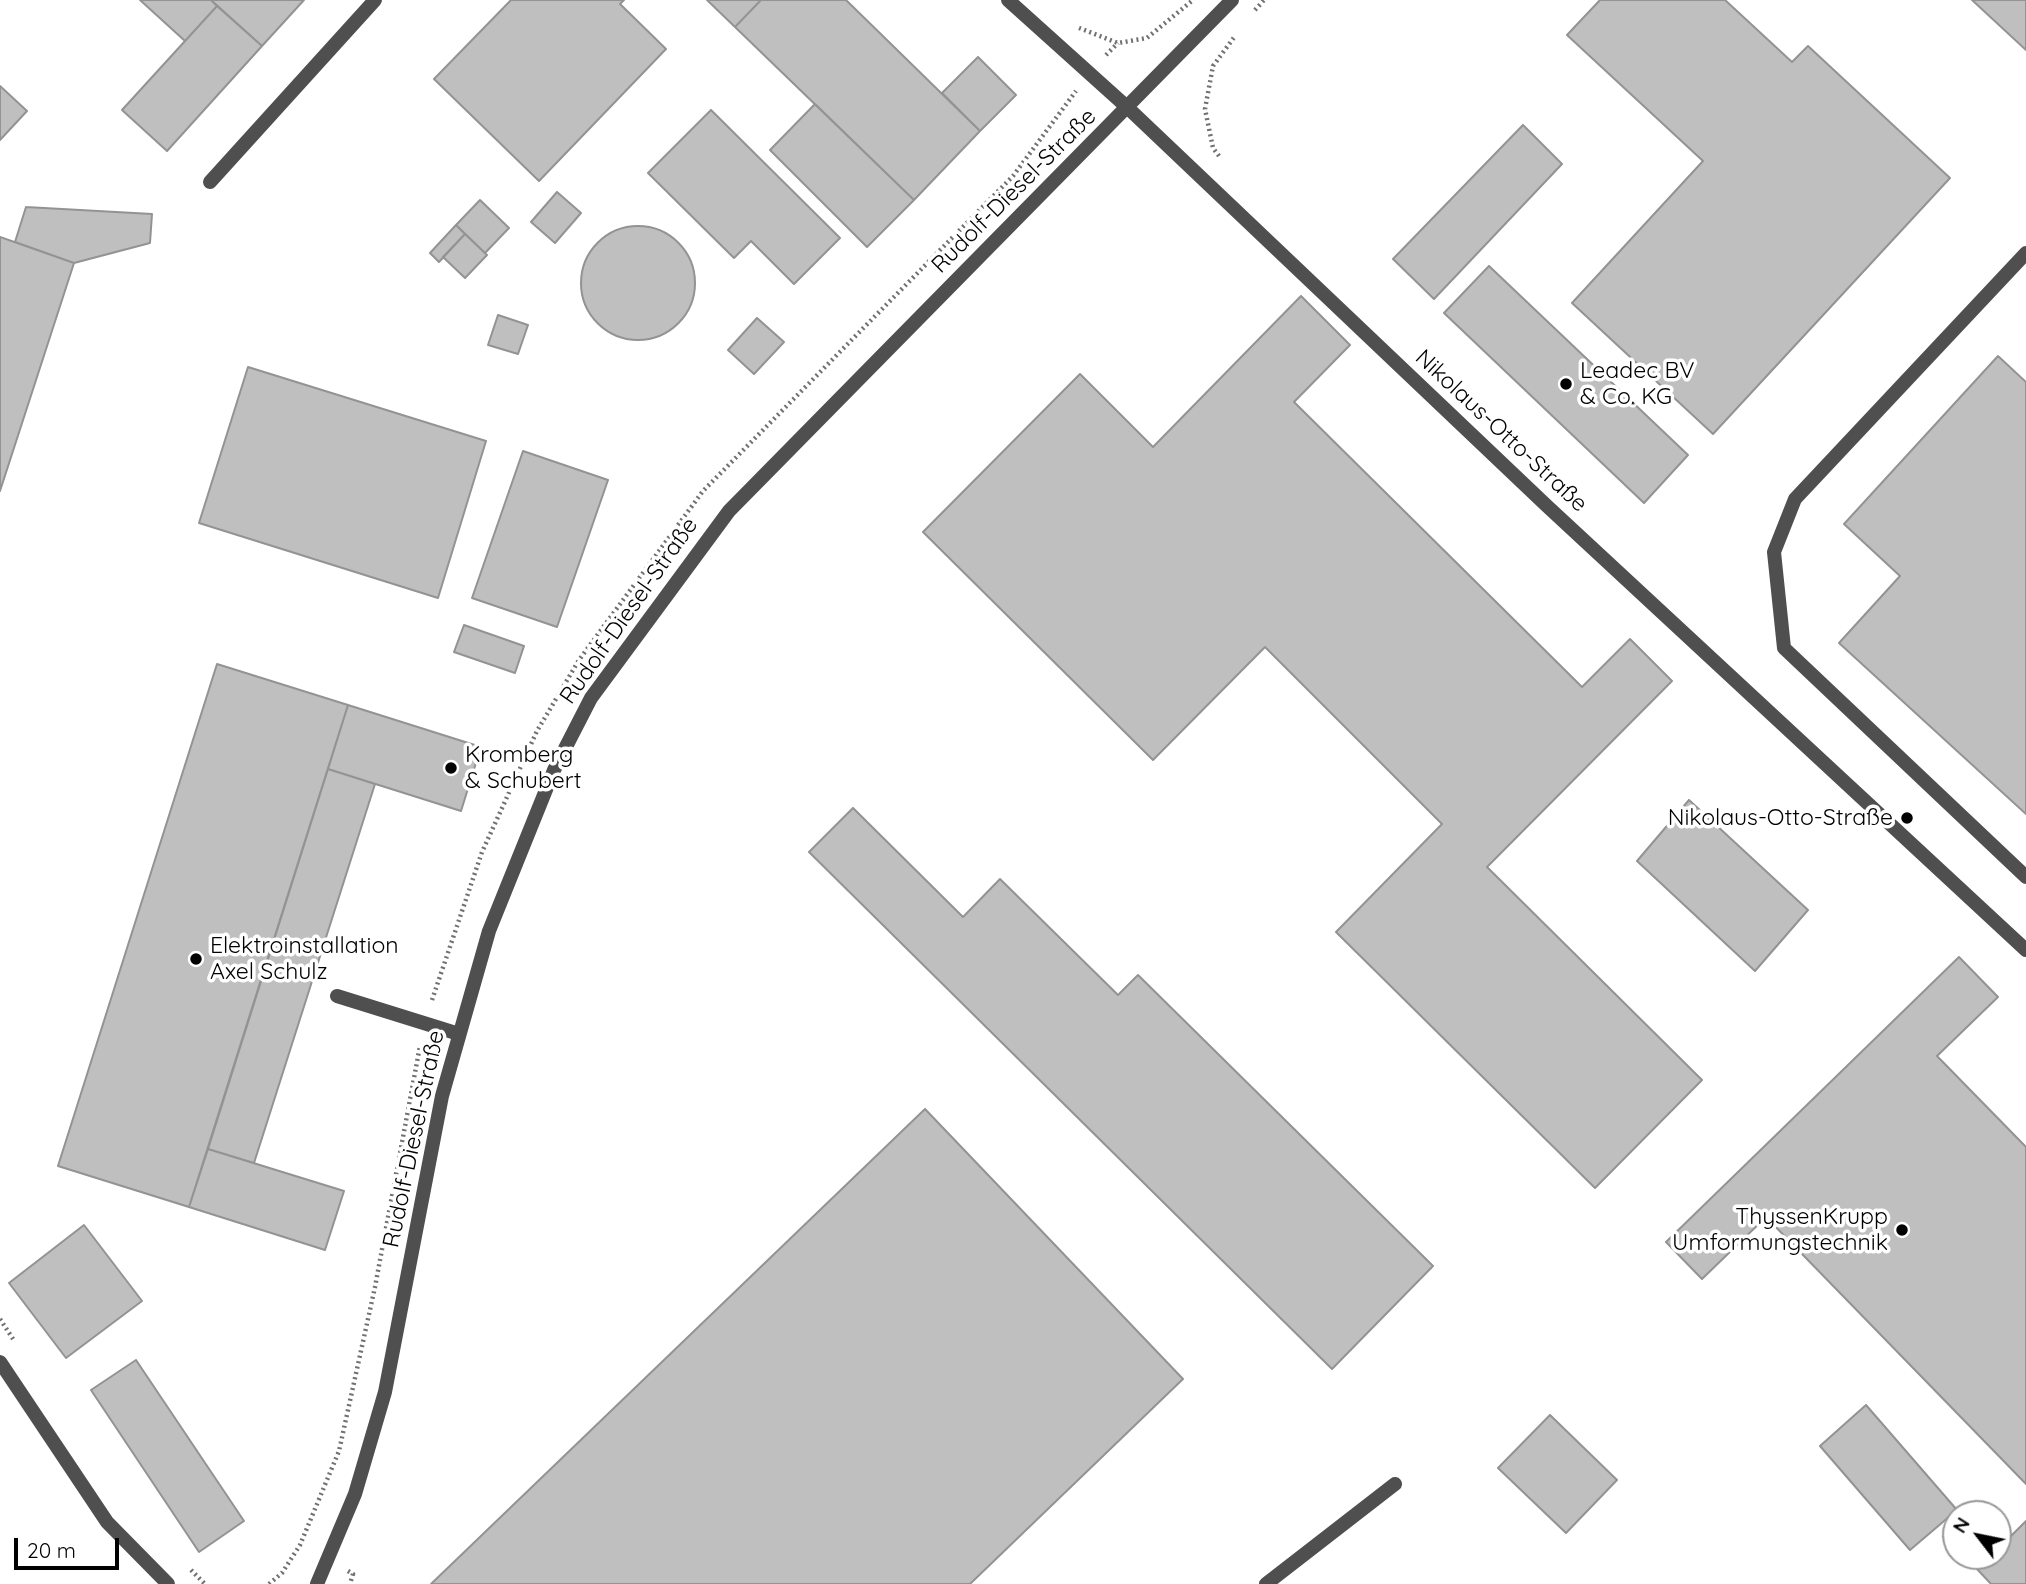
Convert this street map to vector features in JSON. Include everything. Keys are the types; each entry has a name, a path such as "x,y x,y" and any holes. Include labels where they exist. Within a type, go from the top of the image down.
{"street":[{"path":"210,182 375,0"},
{"name":"Nikolaus-Otto-Straße","path":"1008,0 1128,108 1547,506 2026,950"},
{"name":"Rudolf-Diesel-Straße","path":"317,1584 355,1494 385,1392 442,1096 489,931 528,830 591,698 729,511 1232,0"},
{"path":"2026,253 1795,499 1774,552 1784,648 2026,877"},
{"path":"337,996 459,1034"},
{"path":"0,1362 107,1522 168,1584"},
{"path":"1266,1584 1395,1484"}],"path":[{"path":"1073,24 1118,43 1147,38 1193,0"},
{"path":"1250,17 1264,0"},
{"path":"1220,158 1213,148 1205,109 1213,66 1242,26"},
{"path":"269,1584 282,1573 300,1545 339,1451 375,1287 424,1022 482,852 537,731 579,660 703,491 1013,176 1089,73 1118,43"},
{"path":"349,1584 353,1574"}],"building":[{"path":"140,0 211,0 217,6 185,41"},
{"path":"211,0 304,0 262,46"},
{"path":"511,0 624,0 620,4 666,49 539,181 434,79"},
{"path":"707,0 761,0 735,27"},
{"path":"761,0 846,0 980,131 914,200 735,27"},
{"path":"1600,0 1725,0 1792,62 1808,46 1950,178 1713,434 1572,303 1703,161 1567,35"},
{"path":"1972,0 2026,0 2026,50"},
{"path":"217,6 262,46 167,151 122,110"},
{"path":"978,57 1016,95 980,131 942,93"},
{"path":"0,86 27,111 0,140"},
{"path":"815,104 914,200 867,247 770,150"},
{"path":"711,110 840,238 794,284 751,241 734,258 648,173"},
{"path":"1523,125 1562,164 1434,299 1393,259"},
{"path":"557,192 581,213 555,243 531,222"},
{"path":"480,200 509,228 485,253 456,225"},
{"path":"26,207 152,214 150,243 74,263 15,242"},
{"path":"456,225 465,234 439,262 430,253"},
{"path":"638,226 660,230 678,243 691,261 695,283 691,305 678,323 660,336 638,340 616,336 598,323 585,305 581,283 585,261 598,243 616,230"},
{"path":"465,234 487,255 465,278 443,257"},
{"path":"0,237 74,263 0,491"},
{"name":"Leadec BV & Co. KG","path":"1489,266 1688,455 1644,503 1444,313"},
{"path":"1301,296 1350,345 1294,402 1582,687 1630,639 1672,681 1487,867 1702,1080 1595,1188 1336,932 1442,824 1265,647 1153,760 923,532 1080,374 1153,447"},
{"path":"498,315 528,325 518,354 488,345"},
{"path":"757,318 784,342 754,374 728,350"},
{"path":"1998,356 2026,382 2026,814 1839,643 1900,576 1844,524"},
{"path":"248,367 486,441 438,598 199,523"},
{"path":"523,451 608,480 557,627 472,598"},
{"path":"464,625 524,646 515,673 454,652"},
{"name":"Elektroinstallation Axel Schulz","path":"217,664 348,705 189,1207 58,1166"},
{"path":"348,705 481,747 461,811 328,769"},
{"path":"328,769 375,784 254,1163 208,1149"},
{"path":"1689,800 1808,910 1755,971 1637,861"},
{"path":"853,808 963,917 1000,879 1118,995 1138,975 1433,1266 1332,1369 809,852"},
{"name":"ThyssenKrupp Umformungstechnik","path":"1959,957 1998,997 1937,1056 2026,1147 2026,1484 1766,1217 1702,1279 1666,1242"},
{"path":"925,1109 1183,1379 970,1584 431,1584"},
{"path":"208,1149 344,1191 325,1250 189,1207"},
{"path":"84,1225 142,1301 66,1358 9,1283"},
{"path":"136,1360 244,1521 199,1552 91,1390"},
{"path":"1866,1405 1948,1500 1942,1500 1942,1523 1910,1550 1820,1446"},
{"path":"1550,1415 1617,1480 1566,1533 1498,1468"},
{"path":"2026,1521 2026,1584 1991,1584 1978,1570 2012,1570 2012,1535"}],"place":[{"name":"Leadec BV & Co. KG","path":"1566,384"},
{"name":"Kromberg & Schubert","path":"451,768"},
{"name":"Nikolaus-Otto-Straße","path":"1907,818"},
{"name":"Elektroinstallation Axel Schulz","path":"196,959"},
{"name":"ThyssenKrupp Umformungstechnik","path":"1902,1230"}]}
